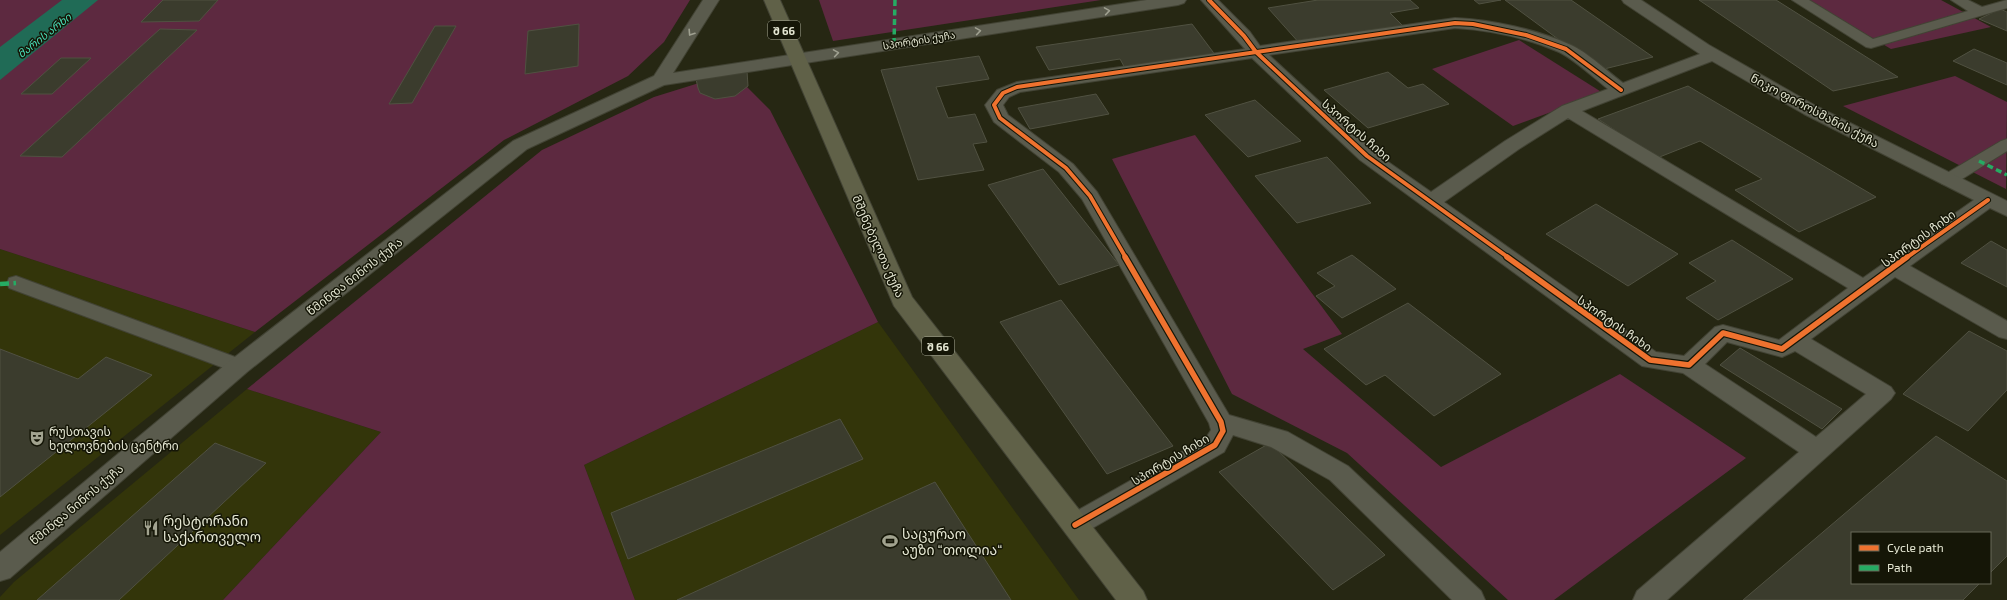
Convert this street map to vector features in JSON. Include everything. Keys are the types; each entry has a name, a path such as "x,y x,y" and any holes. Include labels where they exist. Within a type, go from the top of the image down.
{"main road":[{"name":"მშენებელთა ქუჩა","path":"772,0 902,300 1133,600"}],"street":[{"path":"660,80 711,0"},
{"name":"სპორტის ქუჩა","path":"660,80 1178,0"},
{"name":"სპორტის ჩიხი","path":"1209,0 1244,36 1256,52 1367,156 1650,360 1689,365 1817,451"},
{"name":"ნიკო ფიროსმანის ქუჩა","path":"1630,0 1713,55 1810,110 2007,209"},
{"path":"1471,600 1340,473 1279,439 1221,422 1090,196 1066,168 1000,118 994,105 1002,93 1016,87 1455,23 1473,24 1526,34 1566,49 1621,90"},
{"path":"1430,202 1512,144 1568,110 1713,55"},
{"name":"წმინდა ნინოს ქუჩა","path":"0,569 239,366 520,145 660,80"},
{"path":"1568,110 1864,288"},
{"name":"სპორტის ჩიხი","path":"1689,365 1723,333 1782,349 1864,288 1988,200"},
{"name":"სპორტის ჩიხი","path":"1895,267 2007,331"},
{"path":"1658,597 1882,393 1795,340"},
{"name":"სპორტის ჩიხი","path":"1075,525 1215,445 1223,431 1221,422"}],"lane":[{"path":"1799,0 1871,44 2007,4"},
{"path":"1958,0 1981,12"},
{"path":"1948,180 2007,144"},
{"path":"16,283 239,366"}],"shaded area":[{"path":"0,0 690,0 664,42 628,76 504,140 255,332 0,249"},
{"path":"819,0 1101,0 833,41"},
{"path":"1808,0 1941,0 1991,27 1891,49"},
{"path":"1519,40 1603,93 1513,126 1432,69"},
{"path":"1955,76 2007,102 2006,189 1843,106"},
{"path":"699,83 746,86 770,110 878,322 584,465 635,600 223,600 381,432 247,389 542,150 654,97"},
{"path":"1195,135 1342,334 1303,349 1441,467 1620,374 1746,458 1554,600 1508,600 1347,453 1232,394 1112,159"},
{"path":"0,249 255,332 0,535"},
{"path":"878,322 1079,600 635,600 584,465"},
{"path":"247,389 381,432 223,600 0,600 0,597 14,582"}],"water":[{"name":"მარის არხი","path":"62,0 98,0 0,80 0,47"}],"building":[{"path":"163,0 218,0 199,21 141,22"},
{"path":"1318,0 1410,0 1419,8 1390,13 1405,28 1301,45 1268,8"},
{"path":"1474,0 1501,0 1479,4"},
{"path":"1505,0 1571,0 1653,57 1600,70"},
{"path":"1699,0 1776,0 1898,77 1833,91"},
{"path":"2000,9 2007,12 2007,31 1979,19"},
{"path":"579,24 578,66 525,74 528,31"},
{"path":"1192,24 1216,56 1126,70 1120,59 1049,70 1036,47"},
{"path":"435,26 456,26 412,103 389,104"},
{"path":"160,29 197,30 62,157 20,156"},
{"path":"1974,49 2007,63 2007,85 1953,61"},
{"path":"979,56 989,79 936,87 948,118 975,114 987,142 973,144 984,170 918,180 881,70"},
{"path":"61,58 91,58 52,94 21,94"},
{"path":"747,71 748,86 735,96 715,99 700,93 696,79"},
{"path":"1388,72 1408,88 1423,84 1449,104 1368,128 1324,90"},
{"path":"1688,86 1876,197 1799,232 1735,190 1762,179 1700,141 1657,158 1598,119"},
{"path":"1096,94 1109,114 1030,129 1018,108"},
{"path":"1255,100 1301,141 1248,157 1205,115"},
{"path":"1327,157 1371,203 1297,223 1255,176"},
{"path":"1043,169 1119,265 1059,285 988,185"},
{"path":"1596,204 1678,254 1628,286 1546,234"},
{"path":"1732,240 1793,279 1718,320 1686,298 1716,281 1689,263"},
{"path":"1991,241 2007,250 2007,287 1961,263"},
{"path":"1352,255 1396,289 1342,318 1316,296 1335,286 1317,273"},
{"path":"1061,300 1173,446 1107,474 1000,322"},
{"path":"1408,303 1501,374 1434,416 1385,375 1366,385 1324,349"},
{"path":"1969,331 2007,351 2007,390 1968,431 1903,394"},
{"path":"1740,348 1842,409 1822,429 1720,365"},
{"name":"რუსთავის ხელოვნების ცენტრი","path":"0,349 78,379 106,357 152,375 0,497"},
{"path":"840,419 863,459 628,559 611,513"},
{"path":"1936,436 2007,481 2007,556 1991,572 1991,532 1851,532 1851,584 1979,584 1963,600 1743,600"},
{"path":"215,443 266,463 119,600 37,600"},
{"path":"1270,443 1385,555 1333,590 1219,472"},
{"name":"საცურაო აუზი “თოლია“","path":"935,482 1011,600 677,600"}],"marked path":[{"path":"894,44 895,0"},
{"path":"1979,161 2007,175"},
{"path":"0,284 16,283"}],"cycle path":[{"path":"1209,0 1244,36 1256,52 1367,156 1650,360 1689,365 1723,333 1782,349 1864,288 1988,200"},
{"path":"1075,525 1215,445 1223,431 1221,422 1090,196 1066,168 1000,118 994,105 1000,96 1017,87 1455,23 1473,24 1526,35 1566,49 1621,90"}],"place":[{"name":"რუსთავის ხელოვნების ცენტრი","path":"37,438"},
{"name":"რესტორანი საქართველო","path":"151,528"},
{"name":"საცურაო აუზი “თოლია“","path":"890,541"}]}
